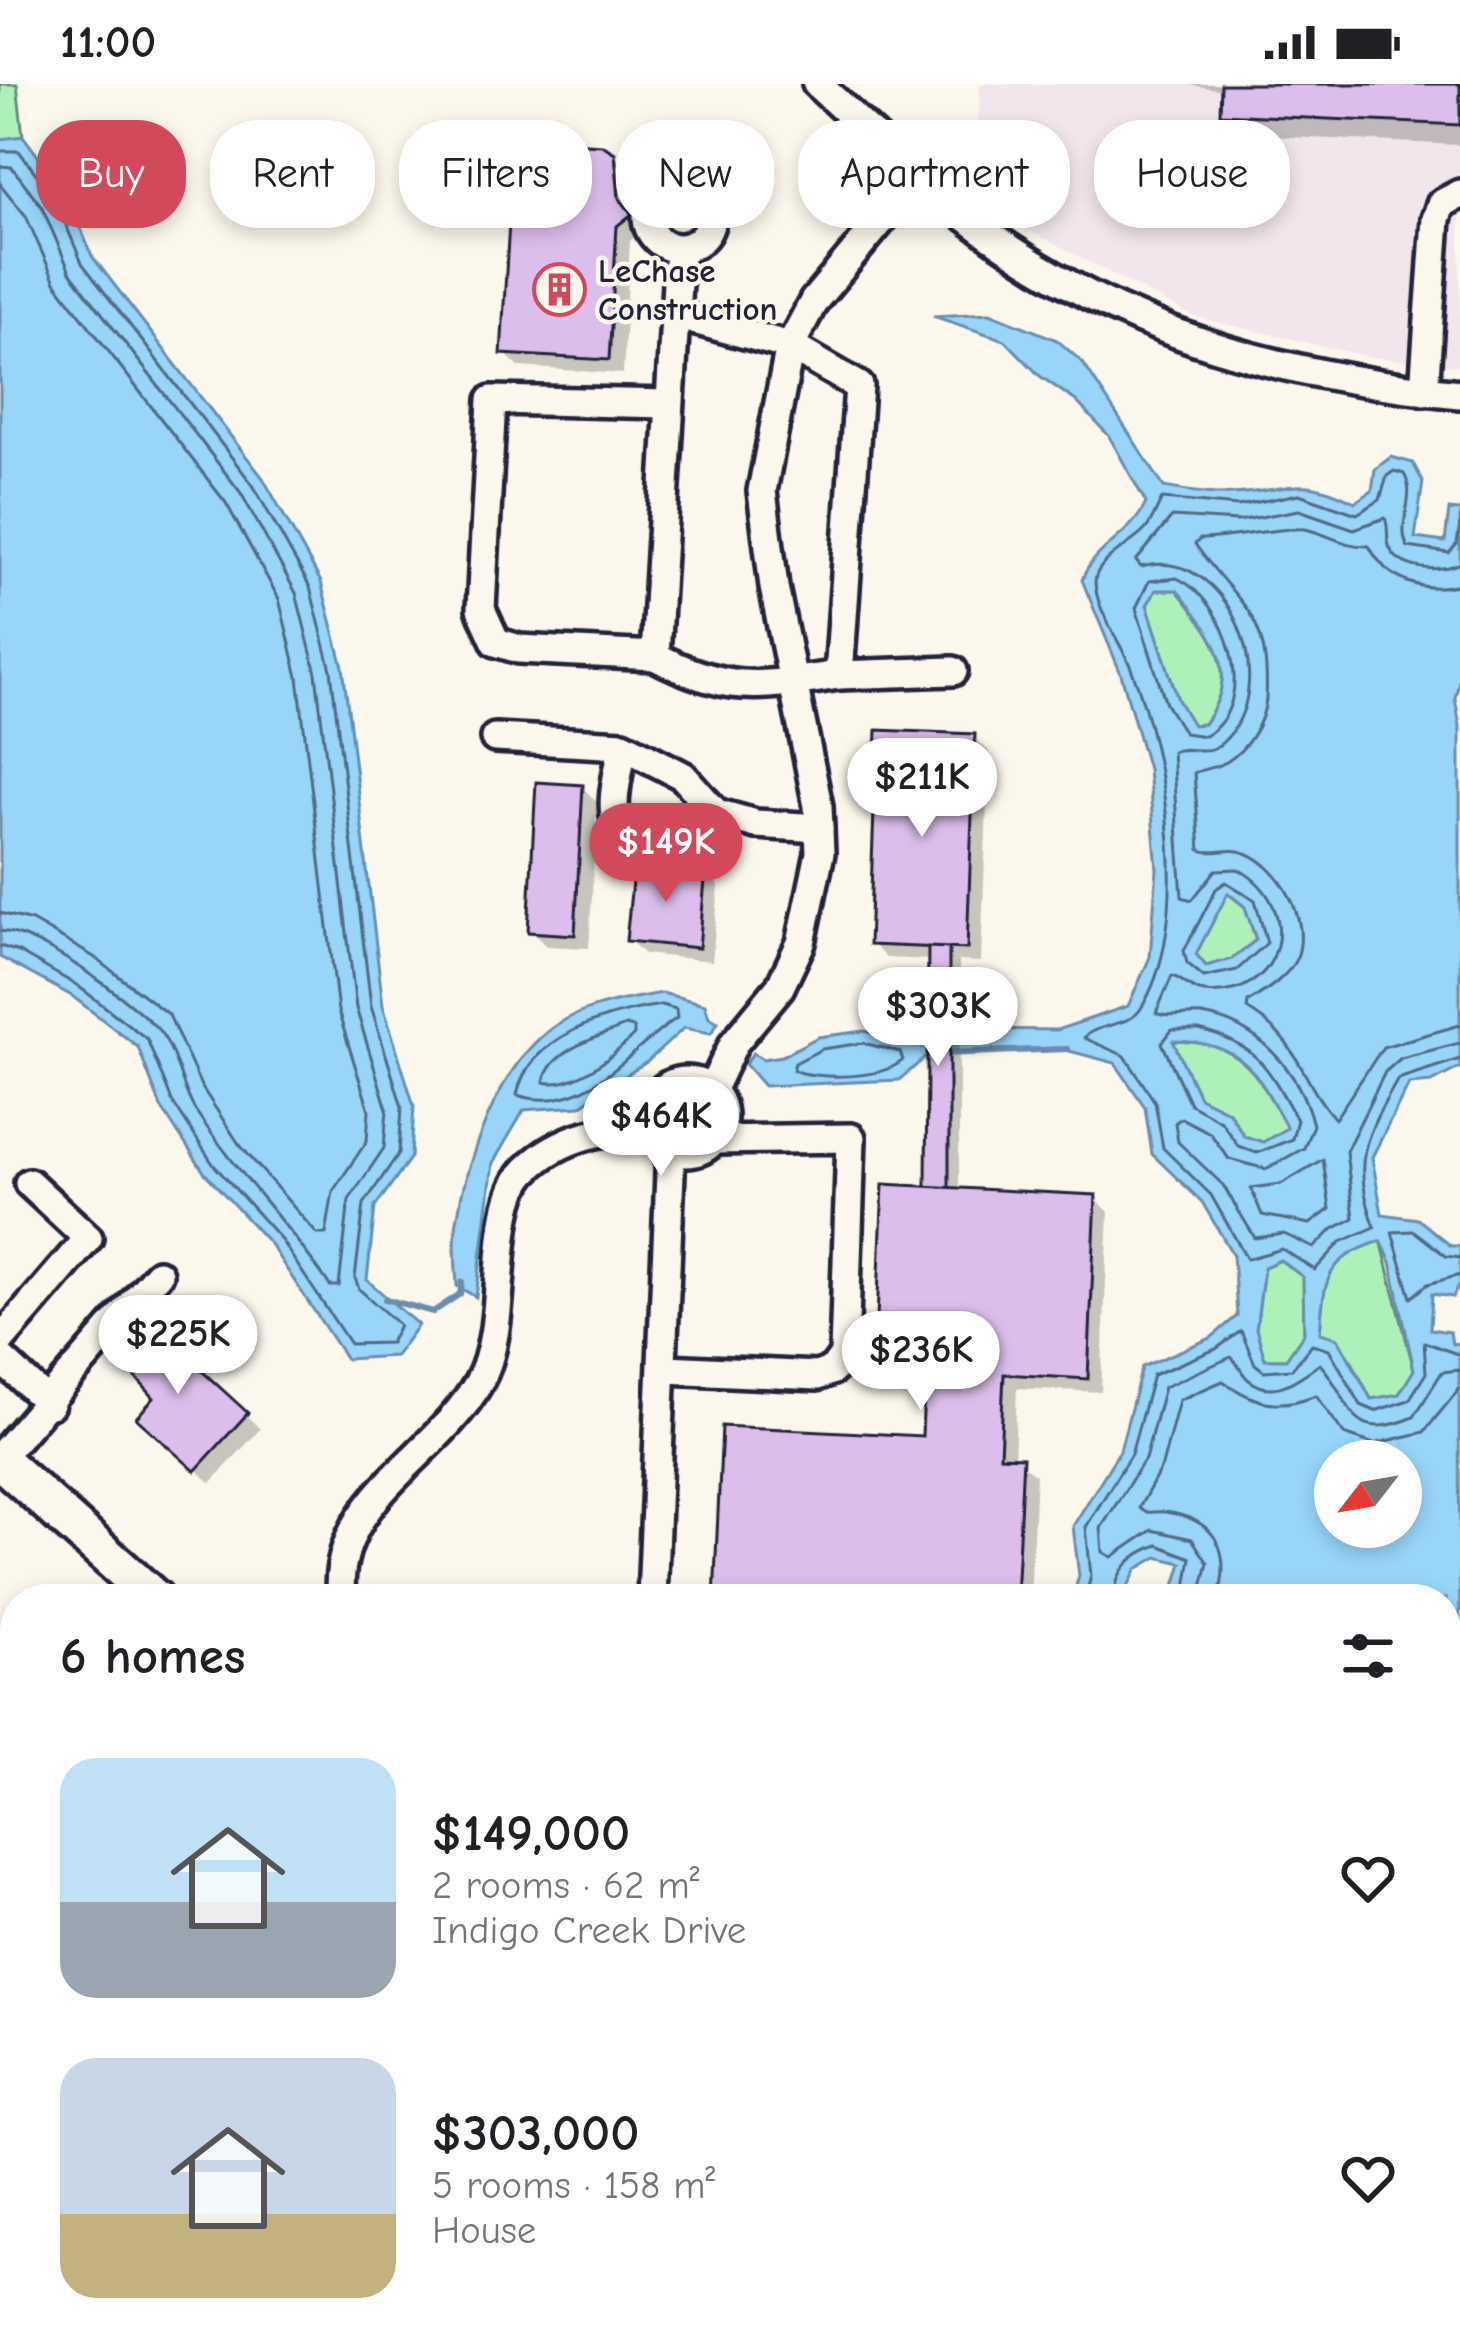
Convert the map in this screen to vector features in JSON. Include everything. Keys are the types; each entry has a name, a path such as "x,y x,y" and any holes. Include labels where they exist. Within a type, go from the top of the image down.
{"main road":[{"path":"0,1459 138,1584"}],"street":[{"path":"817,84 865,120"},
{"path":"1424,391 1436,219 1441,204 1460,194"},
{"path":"711,1090 734,1042 780,987 814,900 819,828 762,491 790,346 814,301 875,228"},
{"path":"989,228 1012,251 1115,311 1213,349 1310,375 1460,394"},
{"path":"655,656 679,249"},
{"path":"674,315 790,346 859,386 839,675"},
{"path":"667,404 492,400 482,609 496,642 519,649 655,656 699,680 739,688 839,675 953,671"},
{"path":"495,738 623,745 683,776 716,813 756,824 819,828"},
{"path":"623,745 614,817 622,830 638,839 688,842 716,813"},
{"path":"653,1584 666,1369 662,1140 652,1105 665,1088 688,1081 711,1090 722,1117 714,1140"},
{"path":"339,1584 348,1534 479,1384 499,1329 507,1206 525,1171 565,1144 613,1126 696,1152 714,1140 851,1138 844,1354 833,1370 817,1376 666,1369"},
{"path":"0,1341 88,1238 29,1183"},
{"path":"0,1459 50,1404 90,1348 158,1274"},
{"path":"0,1358 50,1404"}],"shaded area":[{"path":"980,84 1460,84 1460,366 1369,357 1192,316 1024,228 1070,228 1070,120 978,120"}],"green space":[{"path":"0,84 17,84 23,136 16,149 0,147"},
{"path":"1156,590 1177,590 1219,654 1222,687 1204,724 1192,725 1178,700 1147,605"},
{"path":"1227,893 1245,906 1256,940 1232,959 1206,966 1196,954"},
{"path":"1172,1041 1216,1047 1231,1054 1256,1076 1287,1128 1263,1143 1244,1136 1229,1112 1199,1097"},
{"path":"1381,1240 1414,1370 1399,1395 1371,1399 1351,1360 1320,1334 1331,1274 1348,1255"},
{"path":"1281,1260 1303,1277 1304,1333 1286,1359 1265,1359 1256,1329 1264,1267"}],"water":[{"path":"23,136 36,153 36,228 80,228 92,256 263,478 321,582 343,667 383,1005 414,1106 411,1157 375,1207 367,1280 418,1325 395,1356 346,1359 270,1244 204,1172 161,1107 138,1047 72,996 0,957 0,139"},
{"path":"990,313 1057,340 1083,363 1164,487 1223,494 1305,486 1355,502 1372,491 1375,469 1391,457 1413,463 1423,482 1415,538 1445,542 1449,510 1460,511 1460,675 1455,698 1460,726 1460,1067 1432,1082 1409,1084 1372,1157 1382,1214 1418,1219 1451,1246 1460,1246 1460,1282 1453,1297 1432,1294 1430,1329 1450,1332 1452,1344 1459,1343 1460,1584 1176,1584 1182,1563 1157,1557 1137,1569 1129,1584 1077,1584 1073,1526 1120,1450 1142,1367 1211,1338 1237,1316 1233,1255 1202,1202 1152,1154 1145,1107 1115,1063 1058,1048 932,1052 899,1080 764,1086 745,1064 753,1053 763,1059 782,1056 818,1037 864,1031 910,1042 981,1029 1057,1030 1128,1006 1150,957 1157,869 1148,769 1121,674 1082,580 1095,558 1131,525 1146,503 1109,436 1076,401 1040,376 1005,340 933,316","holes":["1156,590 1177,590 1219,654 1222,687 1204,724 1193,725 1178,700 1147,605","1228,893 1245,907 1256,940 1232,959 1206,966 1196,954","1173,1041 1232,1054 1256,1076 1287,1128 1263,1142 1244,1136 1229,1112 1199,1097","1381,1241 1391,1262 1414,1370 1399,1394 1371,1399 1338,1338 1320,1333 1331,1273 1348,1255","1280,1260 1303,1277 1304,1333 1286,1359 1265,1359 1256,1329 1264,1267"]},
{"path":"662,993 705,1004 709,1017 718,1022 711,1033 684,1028 648,1061 580,1106 524,1110 493,1163 476,1297 457,1286 461,1197 487,1118 514,1069 548,1031 573,1016"}],"building":[{"path":"1221,84 1460,84 1460,125 1220,114"},
{"name":"LeChase Construction","path":"592,144 602,145 615,153 616,164 609,360 501,354 509,228 592,228"},
{"path":"877,730 975,734 967,949 869,945"},
{"path":"536,782 583,785 575,935 528,932"},
{"path":"634,862 706,869 699,948 626,941"},
{"path":"928,947 949,948 949,1188 926,1187"},
{"path":"883,1184 1096,1195 1088,1379 1004,1374 1000,1456 1023,1457 1017,1584 715,1584 722,1426 922,1436 925,1365 875,1363"},
{"path":"135,1320 163,1346 168,1340 248,1413 195,1471 136,1418 154,1398 109,1347"}],"waterway":[{"path":"942,1054 1067,1049"},
{"path":"385,1299 433,1312 460,1294 462,1282"}],"place":[{"name":"LeChase Construction","path":"559,290"}]}
